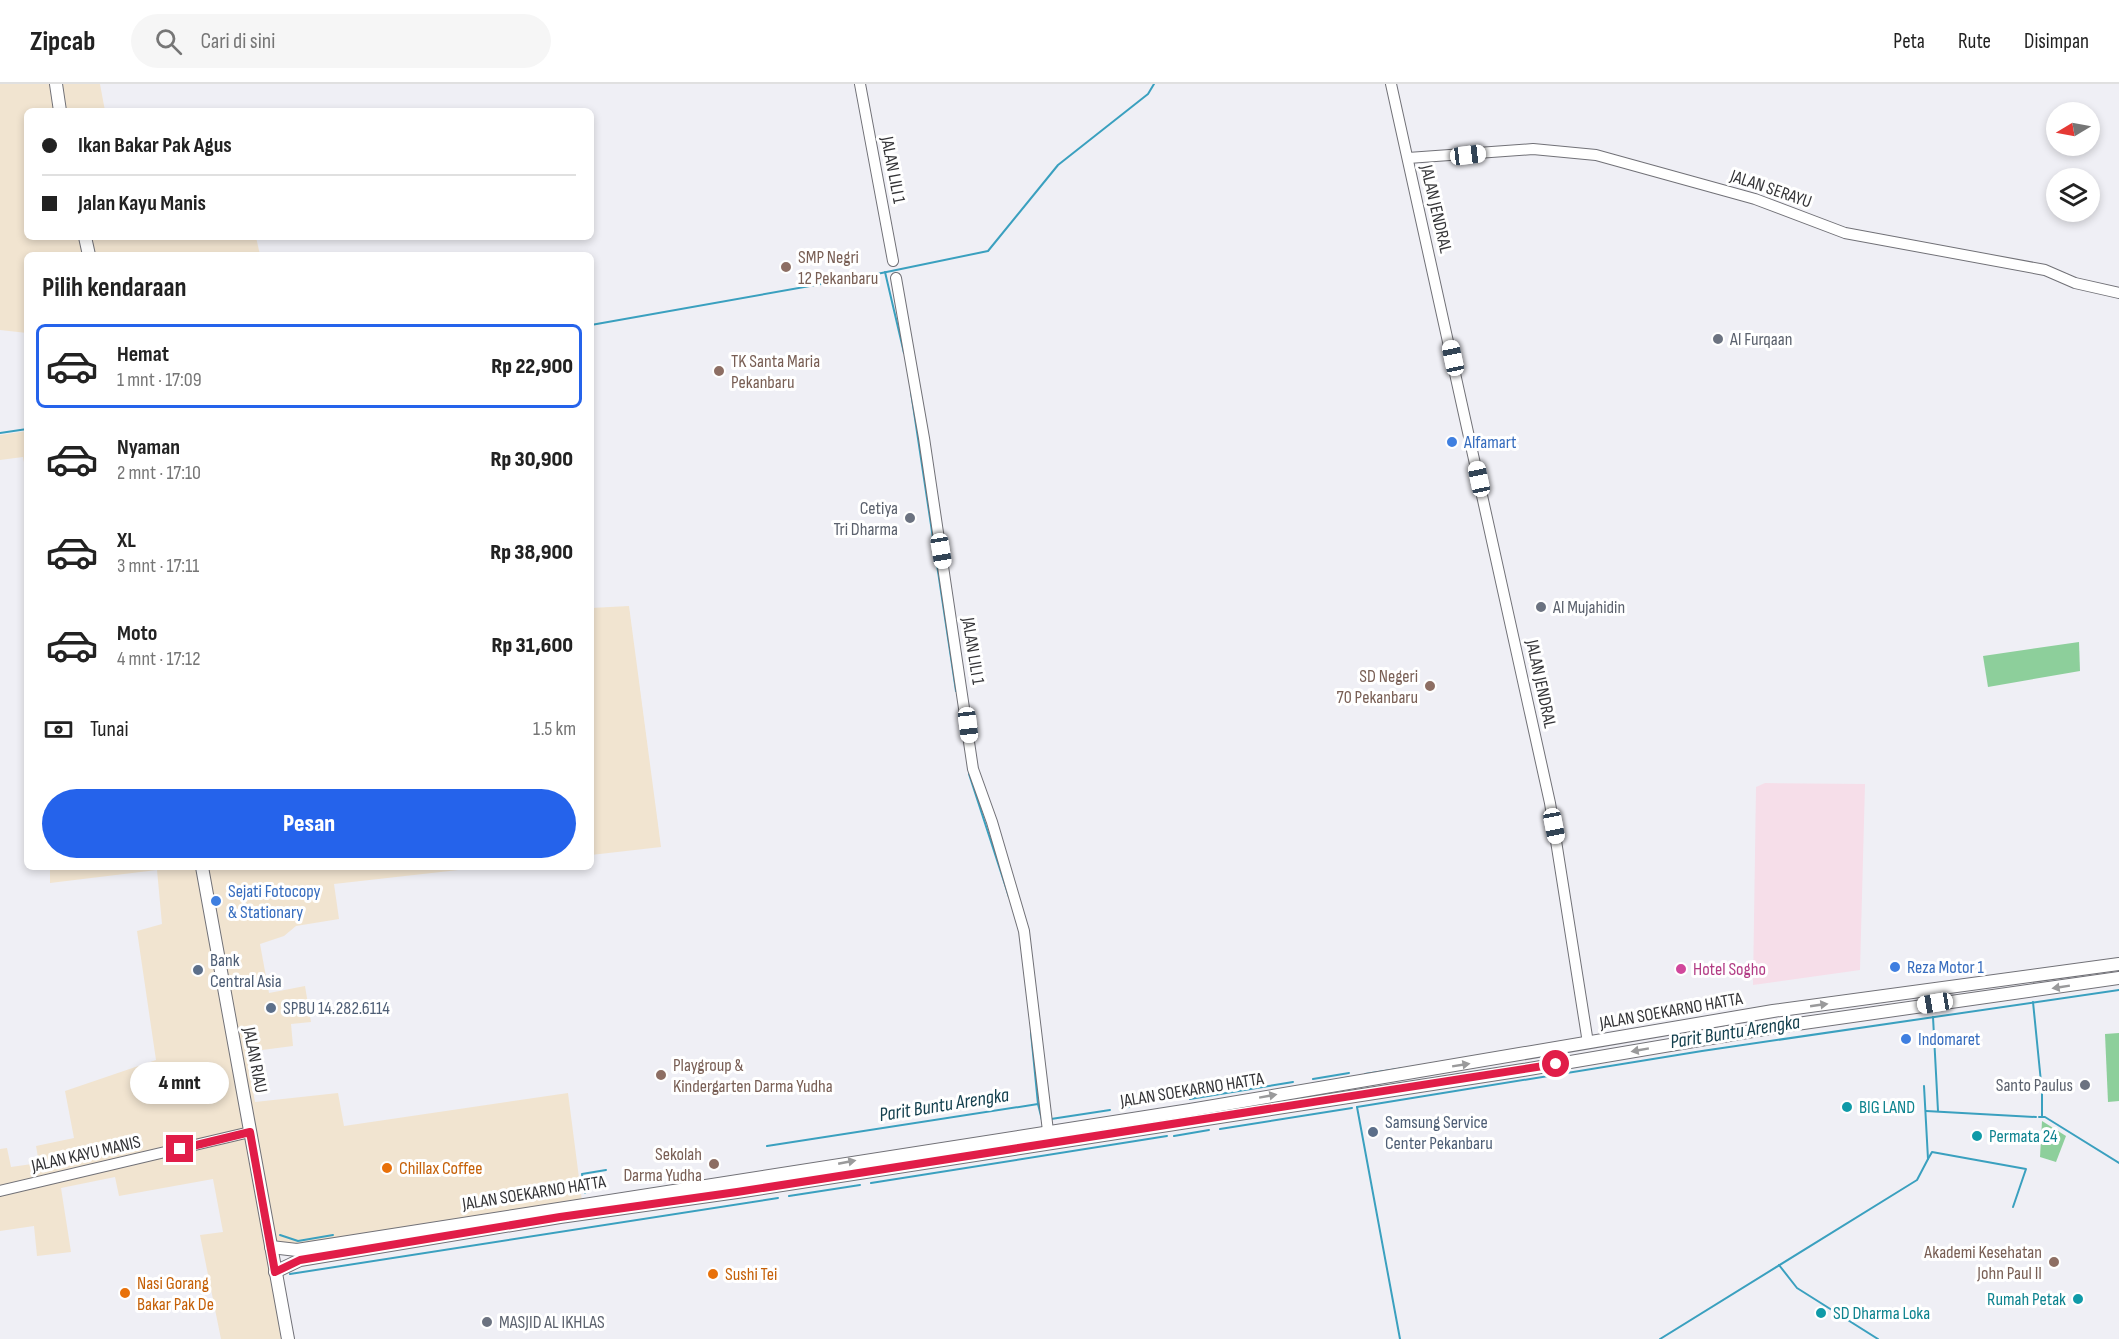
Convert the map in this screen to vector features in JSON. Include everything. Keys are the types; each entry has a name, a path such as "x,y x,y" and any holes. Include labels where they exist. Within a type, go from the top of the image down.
{"main road":[{"path":"56,84 60,108"},
{"name":"JALAN RIAU","path":"203,870 288,1339"},
{"name":"JALAN SOEKARNO HATTA","path":"275,1272 300,1260 880,1163 1047,1124 1587,1038 2119,964"},
{"name":"JALAN SOEKARNO HATTA","path":"272,1253 1523,1070 1776,1027 2119,978"},
{"path":"1773,1011 1776,1027"}],"street":[{"name":"JALAN LILI 1","path":"860,84 893,261"},
{"name":"JALAN JENDRAL","path":"1391,84 1550,803 1587,1038"},
{"name":"JALAN SERAYU","path":"1408,158 1533,148 1596,155 1755,199 1845,233 2044,270 2075,283 2119,293"},
{"name":"JALAN LILI 1","path":"896,278 924,438 973,769 992,822 1024,932 1047,1124"},
{"name":"JALAN KAYU MANIS","path":"0,1191 250,1132"}],"shaded area":[{"path":"0,84 100,84 104,108 24,108 24,240 257,240 259,252 24,252 24,333 0,330"},
{"path":"24,431 24,462 23,457 0,460 0,435"},
{"path":"629,606 661,847 594,855 594,608"},
{"path":"1765,783 1865,784 1860,970 1753,985 1756,787"},
{"path":"50,870 157,870 50,883"},
{"path":"157,870 458,870 334,884 339,919 296,926 284,936 260,944 269,993 305,986 311,1022 291,1024 293,1046 246,1052 255,1102 338,1093 344,1126 568,1093 582,1201 268,1255 281,1339 221,1339 200,1235 223,1232 213,1179 119,1196 115,1177 61,1188 71,1252 37,1256 34,1226 0,1231 0,1149 7,1148 11,1167 39,1163 36,1146 74,1138 65,1091 156,1060 137,931 162,924"}],"green space":[{"path":"2079,642 2080,671 1988,687 1983,656"},
{"path":"2119,1033 2119,1101 2108,1102 2105,1034"},
{"path":"2042,1121 2066,1136 2056,1162 2040,1157"}],"waterway":[{"path":"594,324 872,275 988,251 1058,165 1148,94 1154,84"},
{"path":"885,272 904,353"},
{"path":"911,392 956,691"},
{"path":"0,433 24,429"},
{"path":"969,774 1009,897"},
{"name":"Parit Buntu Arengka","path":"1357,1107 1702,1051 2119,990"},
{"path":"2033,1002 2042,1092 2042,1117"},
{"path":"1933,1017 1938,1111"},
{"path":"1031,1033 1038,1104"},
{"name":"Parit Buntu Arengka","path":"1365,1074 1404,1068"},
{"name":"Parit Buntu Arengka","path":"1313,1079 1349,1073"},
{"name":"Parit Buntu Arengka","path":"1190,1099 1293,1082"},
{"path":"1660,1339 1917,1180 1928,1159 1924,1086"},
{"name":"Parit Buntu Arengka","path":"767,1146 1038,1104 1042,1120"},
{"name":"Parit Buntu Arengka","path":"1123,1108 1141,1105"},
{"path":"1357,1107 1400,1339"},
{"name":"Parit Buntu Arengka","path":"1220,1129 1352,1108"},
{"name":"Parit Buntu Arengka","path":"1051,1119 1110,1110"},
{"path":"1926,1111 2036,1117"},
{"path":"2039,1117 2045,1117 2119,1163"},
{"name":"Parit Buntu Arengka","path":"1174,1136 1209,1130"},
{"name":"Parit Buntu Arengka","path":"871,1183 1167,1136"},
{"path":"1928,1159 1932,1152 2026,1169 2013,1207"},
{"path":"585,1193 582,1174 606,1170"},
{"name":"Parit Buntu Arengka","path":"789,1196 860,1185"},
{"name":"Parit Buntu Arengka","path":"290,1274 778,1198"},
{"path":"280,1235 298,1241 333,1235"},
{"path":"1779,1265 1797,1288 1878,1339"}],"place":[{"name":"SMP Negri 12 Pekanbaru","path":"786,267"},
{"name":"Al Furqaan","path":"1718,339"},
{"name":"TK Santa Maria Pekanbaru","path":"719,371"},
{"name":"Alfamart","path":"1452,442"},
{"name":"Cetiya Tri Dharma","path":"910,518"},
{"name":"Al Mujahidin","path":"1541,607"},
{"name":"SD Negeri 70 Pekanbaru","path":"1430,686"},
{"name":"Sejati Fotocopy & Stationary","path":"216,901"},
{"name":"Reza Motor 1","path":"1895,967"},
{"name":"Hotel Sogho","path":"1681,969"},
{"name":"Bank Central Asia","path":"198,970"},
{"name":"SPBU 14.282.6114","path":"271,1008"},
{"name":"Indomaret","path":"1906,1039"},
{"name":"Playgroup & Kindergarten Darma Yudha","path":"661,1075"},
{"name":"Santo Paulus","path":"2085,1085"},
{"name":"BIG LAND","path":"1847,1107"},
{"name":"Samsung Service Center Pekanbaru","path":"1373,1132"},
{"name":"Permata 24","path":"1977,1136"},
{"name":"Sekolah Darma Yudha","path":"714,1164"},
{"name":"Chillax Coffee","path":"387,1168"},
{"name":"Akademi Kesehatan John Paul II","path":"2054,1262"},
{"name":"Sushi Tei","path":"713,1274"},
{"name":"Nasi Gorang Bakar Pak De","path":"125,1293"},
{"name":"Rumah Petak","path":"2078,1299"},
{"name":"SD Dharma Loka","path":"1821,1313"},
{"name":"MASJID AL IKHLAS","path":"487,1322"}],"route":[{"path":"180,1149 250,1132 275,1272 300,1260 560,1217 852,1175 1066,1139 1556,1064"}]}
